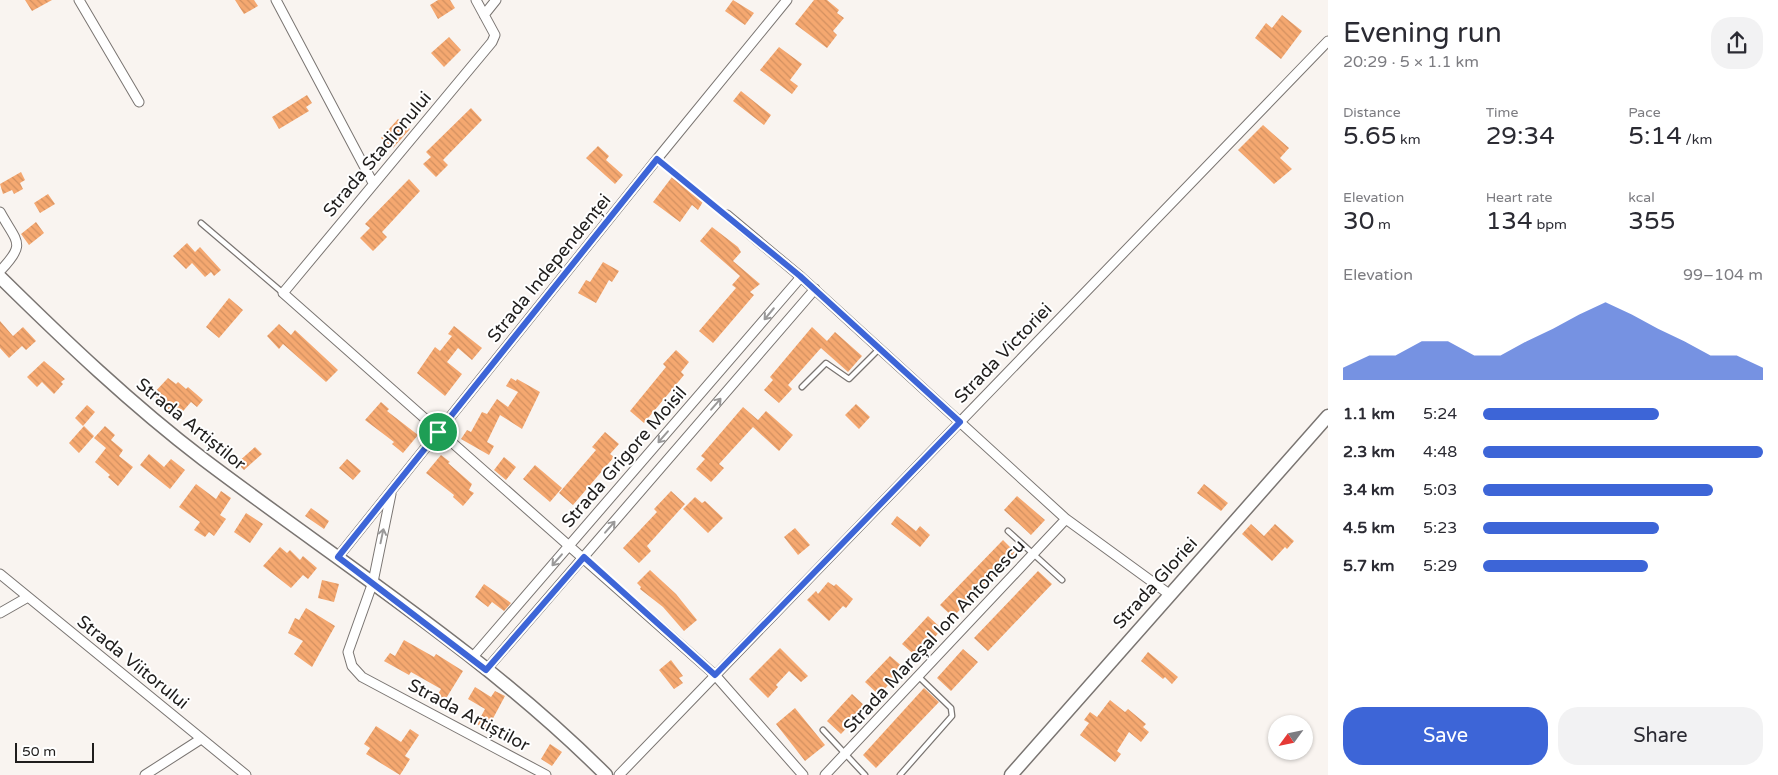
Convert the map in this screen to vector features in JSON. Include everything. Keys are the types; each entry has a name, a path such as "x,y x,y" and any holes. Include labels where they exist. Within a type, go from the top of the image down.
{"street":[{"path":"80,0 138,102"},
{"path":"276,0 373,182"},
{"path":"476,0 484,15 496,0"},
{"name":"Strada Independenței","path":"338,557 787,0"},
{"name":"Strada Stadionului","path":"283,293 373,182 492,42 495,35 484,15"},
{"name":"Strada Victoriei","path":"619,775 1328,41"},
{"path":"0,212 17,242 18,249 16,255 0,271"},
{"path":"727,215 815,289 1066,519 1169,594"},
{"name":"Strada Grigore Moisil","path":"472,658 800,276"},
{"name":"Strada Artiștilor","path":"0,277 59,336 164,427 472,658 568,737 606,775"},
{"name":"Strada Grigore Moisil","path":"486,670 815,289"},
{"path":"283,293 438,432 570,544 715,675 803,775"},
{"name":"Strada Gloriei","path":"1010,775 1328,416"},
{"path":"372,582 392,490"},
{"name":"Strada Mareșal Ion Antonescu","path":"825,775 1066,519"},
{"name":"Strada Viitorului","path":"0,574 246,775"},
{"name":"Strada Artiștilor","path":"372,582 348,652 349,660 356,672 546,775"},
{"path":"0,613 28,597"},
{"path":"145,775 201,738"}],"lane":[{"path":"201,223 283,293"},
{"path":"802,387 826,363 849,379 879,348"},
{"path":"1008,531 1062,580"},
{"path":"900,775 952,716 951,708 918,676"},
{"path":"822,730 865,775"}],"path":[{"path":"657,159 727,215"}],"building":[{"path":"25,0 52,0 32,11"},
{"path":"235,0 254,0 258,6 244,14"},
{"path":"438,0 450,0 455,8 438,19 430,5"},
{"path":"733,0 754,13 745,25 725,11"},
{"path":"814,0 827,0 839,10 837,13 844,18 833,31 837,35 827,48 795,24"},
{"path":"1282,15 1302,31 1281,59 1255,38 1266,23 1272,28"},
{"path":"449,37 461,50 444,67 431,53"},
{"path":"779,47 802,64 790,80 798,86 792,94 760,70"},
{"path":"741,91 771,115 764,125 733,101"},
{"path":"307,95 312,103 306,107 309,111 279,129 272,117"},
{"path":"471,108 482,120 443,160 448,165 436,177 423,164 431,157 426,152"},
{"path":"398,119 410,129 393,148 381,138"},
{"path":"1263,125 1289,148 1280,158 1292,169 1274,184 1238,150"},
{"path":"598,146 609,156 606,160 623,175 615,184 586,158"},
{"path":"21,172 25,180 20,183 23,189 14,194 12,190 3,194 0,184"},
{"path":"672,177 704,200 698,210 692,205 680,222 653,202"},
{"path":"409,179 420,191 382,232 387,237 373,251 360,238 370,228 365,224"},
{"path":"48,194 55,204 40,213 34,203"},
{"path":"36,222 44,233 29,245 21,234"},
{"path":"712,227 738,247 741,252 733,261 760,284 750,292 754,295 713,343 699,331 736,288 732,285 740,276 700,241"},
{"path":"187,243 195,252 200,247 221,270 214,276 211,272 205,277 192,263 186,269 173,256"},
{"path":"603,262 619,271 612,282 609,280 596,303 578,293 586,280 590,282"},
{"path":"229,298 243,310 219,338 206,327"},
{"path":"0,321 13,336 23,327 36,341 26,350 22,346 9,358 0,348"},
{"path":"279,324 291,335 295,330 338,370 326,382 283,344 279,349 267,336"},
{"path":"454,326 482,348 472,360 458,348 447,362 462,374 445,396 417,373 435,347 440,351 452,336 448,334"},
{"path":"812,327 827,341 835,332 862,356 848,372 821,348 788,385 792,389 779,403 764,390 773,380 770,377"},
{"path":"676,350 689,362 681,372 684,375 644,423 630,411 666,367 663,364"},
{"path":"44,361 65,379 54,394 42,382 37,387 27,377"},
{"path":"168,378 176,384 178,382 186,389 188,387 203,400 197,407 191,402 177,418 153,394"},
{"path":"511,378 516,381 517,379 540,392 522,429 500,415 487,442 494,446 489,455 461,439 467,430 471,432 482,412 487,414 497,399 508,407 518,392 506,386"},
{"path":"381,402 389,409 387,411 418,435 403,453 392,444 394,442 365,420"},
{"path":"856,404 870,417 859,429 845,415"},
{"path":"87,405 95,412 83,426 75,418"},
{"path":"743,407 758,420 766,411 793,435 779,451 753,427 719,464 724,468 711,482 696,469 705,459 701,456"},
{"path":"84,426 94,436 79,453 69,443"},
{"path":"105,426 115,435 111,440 123,450 119,456 133,467 118,486 108,477 110,475 95,462 106,448 94,438"},
{"path":"605,432 619,444 610,454 614,457 573,505 559,493 596,450 592,447"},
{"path":"255,447 262,454 244,470 237,463"},
{"path":"149,454 164,467 171,459 185,470 170,489 140,465"},
{"path":"441,455 472,484 469,490 474,493 463,506 453,497 454,495 426,473"},
{"path":"504,457 516,467 506,480 494,470"},
{"path":"347,459 361,471 353,480 339,468"},
{"path":"535,465 562,488 550,502 523,479"},
{"path":"196,484 216,499 221,491 231,498 220,515 226,519 214,536 209,532 205,537 194,530 200,522 179,507"},
{"path":"1204,484 1228,503 1221,511 1197,493"},
{"path":"671,491 685,504 647,546 651,551 639,563 623,548 657,512 654,509"},
{"path":"1017,496 1045,520 1031,535 1004,510"},
{"path":"695,497 702,503 705,501 723,518 708,533 683,509"},
{"path":"311,508 329,521 324,529 305,516"},
{"path":"246,513 263,524 250,543 234,532"},
{"path":"897,516 916,531 920,526 930,535 920,547 891,524"},
{"path":"1251,524 1264,536 1275,524 1294,541 1287,549 1285,547 1272,561 1242,534"},
{"path":"795,528 810,545 798,555 784,537"},
{"path":"1003,540 1015,552 953,617 940,605"},
{"path":"280,547 287,553 290,550 300,560 303,556 317,568 308,579 303,575 291,588 263,566"},
{"path":"650,570 676,594 697,620 684,631 663,607 640,589 641,587 637,583"},
{"path":"1038,571 1052,584 988,651 974,638"},
{"path":"322,580 339,584 334,602 318,598"},
{"path":"828,582 834,586 836,584 853,599 846,608 843,606 829,621 807,600 816,591 818,594"},
{"path":"484,584 511,603 504,611 492,602 488,607 475,597"},
{"path":"306,608 335,626 312,667 294,654 303,641 288,633 295,618 299,620"},
{"path":"928,616 942,629 917,657 902,644"},
{"path":"404,640 434,657 436,654 463,671 445,700 437,696 441,689 411,672 409,675 384,661 390,653 395,656"},
{"path":"780,648 808,676 801,682 789,671 776,685 778,687 768,698 749,679"},
{"path":"963,649 978,662 951,691 937,678"},
{"path":"1148,652 1178,677 1172,684 1141,661"},
{"path":"890,656 904,668 879,695 865,682"},
{"path":"671,660 683,676 679,678 683,683 674,689 659,670"},
{"path":"475,687 491,697 495,691 505,696 490,724 488,723 485,729 477,724 485,709 468,699"},
{"path":"924,688 939,702 876,768 863,755"},
{"path":"852,694 866,707 841,734 827,721"},
{"path":"1110,700 1125,712 1128,709 1146,724 1143,727 1149,732 1141,742 1129,732 1117,751 1121,754 1115,762 1080,735 1089,723 1084,720 1090,712 1097,717"},
{"path":"795,708 825,745 805,761 776,724"},
{"path":"376,726 401,742 410,729 419,735 405,756 410,759 400,775 366,754 370,748 364,744"},
{"path":"550,744 562,752 552,766 541,759"}],"route":[{"path":"657,159 800,276 960,422 715,675 584,557 486,670 338,557 438,432 657,159"}]}
